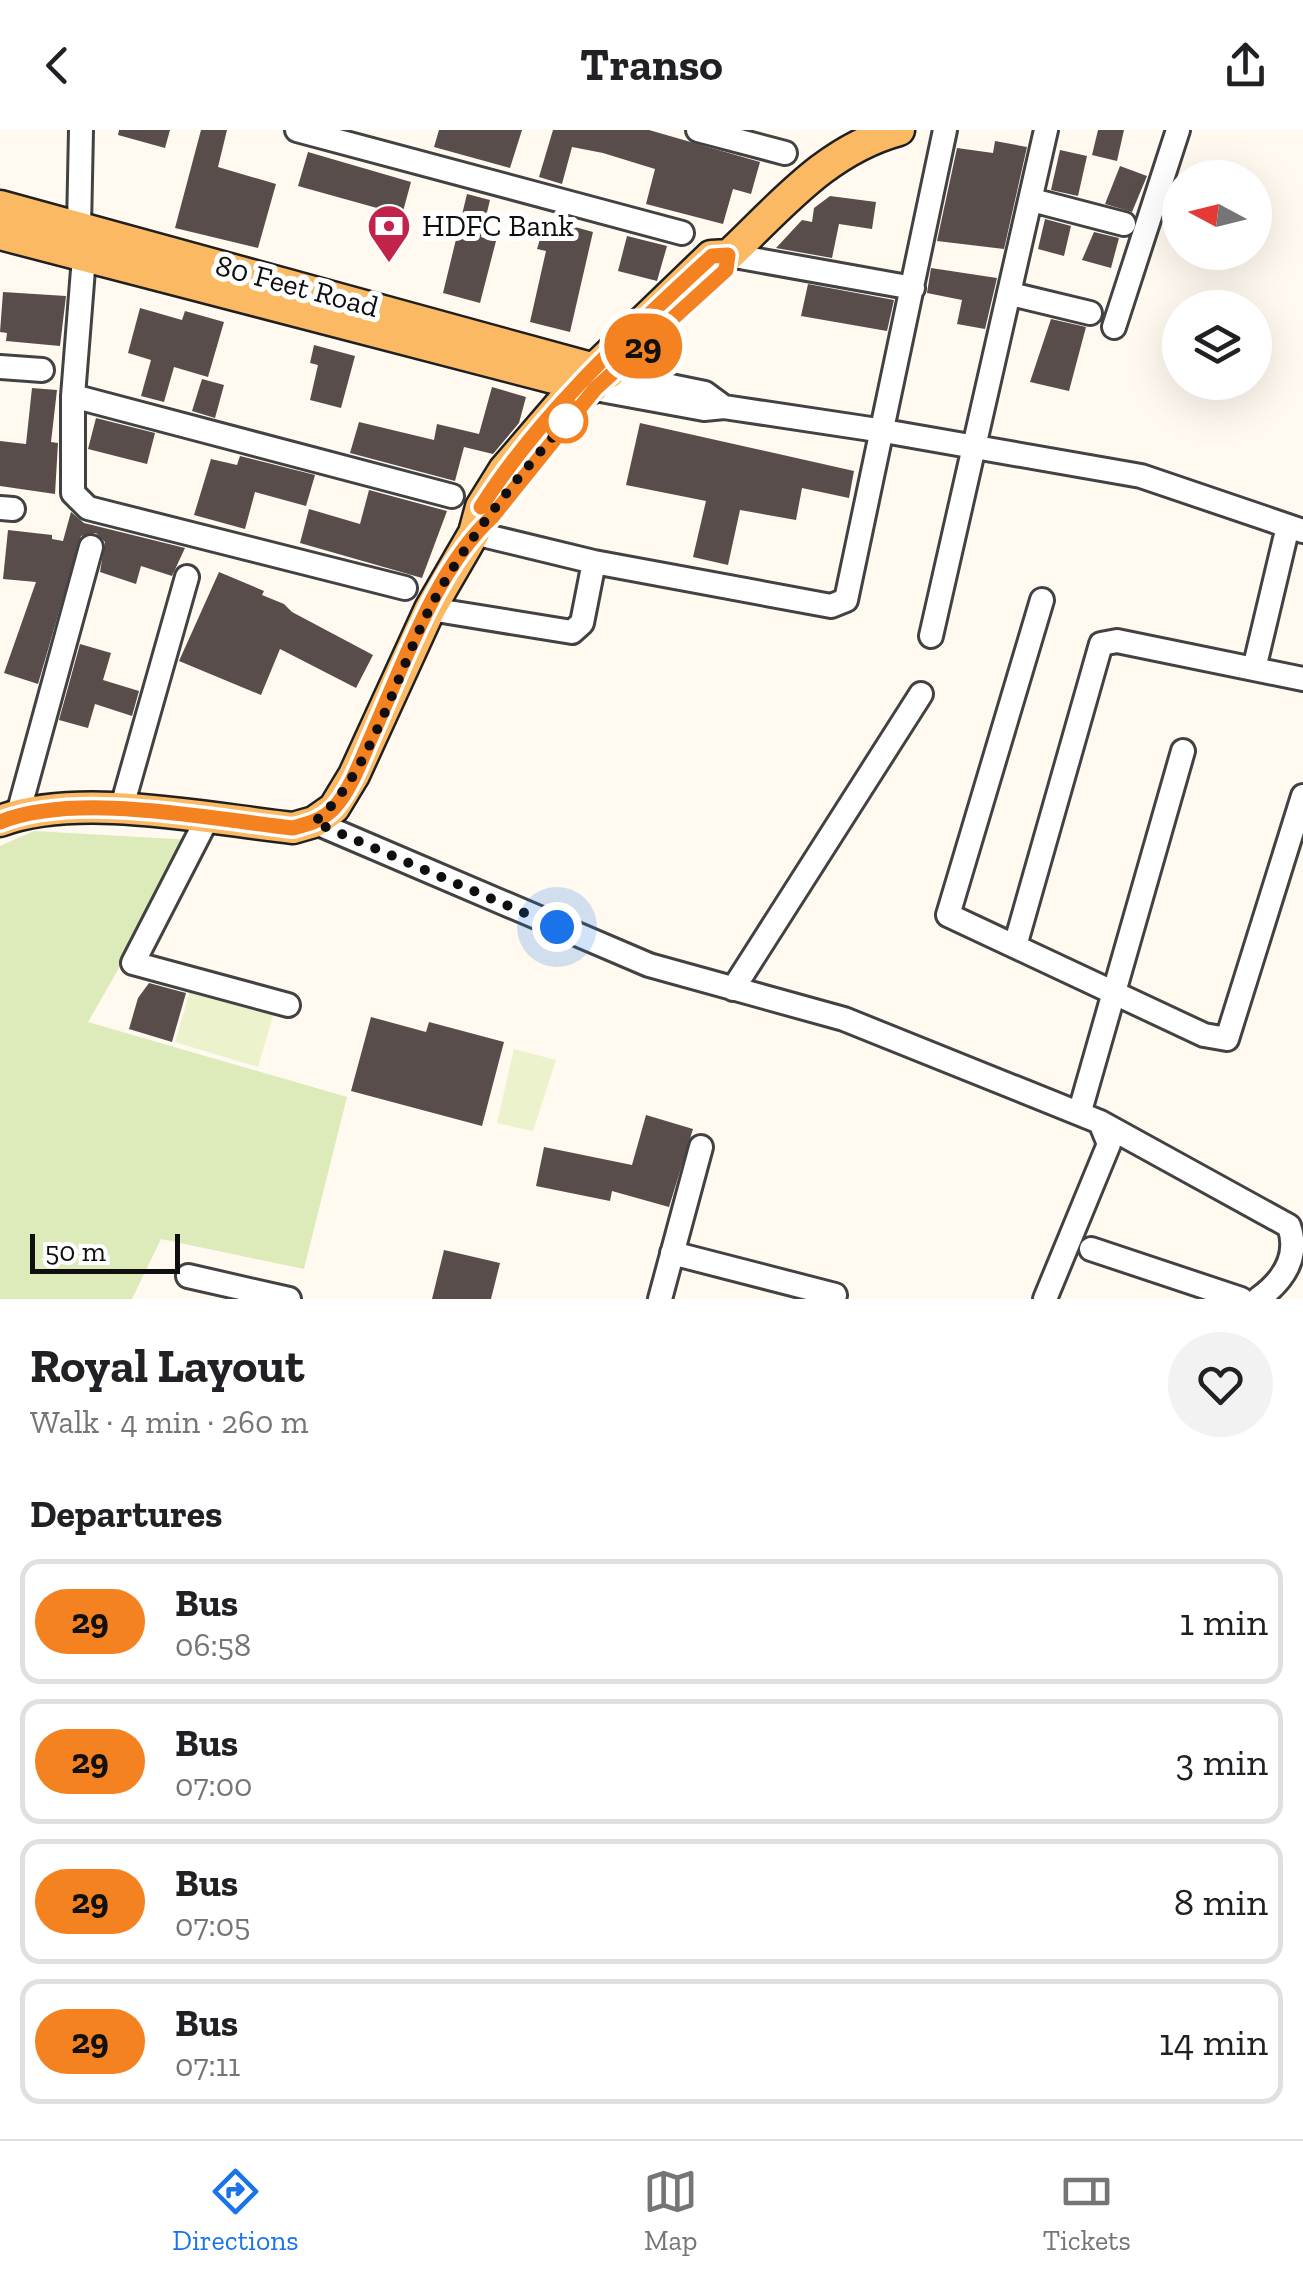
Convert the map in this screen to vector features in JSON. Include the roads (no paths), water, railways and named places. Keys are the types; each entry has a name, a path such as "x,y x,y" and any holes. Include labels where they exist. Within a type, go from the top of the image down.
{"main road":[{"path":"9,818 74,808 293,828 314,822 334,808 354,775 430,609 474,533 481,507 504,470 712,256 728,255 823,164 865,139 899,130"},
{"name":"80 Feet Road","path":"0,206 82,242 594,379"},
{"name":"80 Feet Road","path":"0,234 82,242"}],"street":[{"path":"80,130 82,242 73,396 73,493 88,508 405,588"},
{"path":"297,130 682,233"},
{"path":"698,130 784,153"},
{"path":"474,533 594,562 831,606 846,600 945,130"},
{"path":"931,636 1046,130"},
{"path":"1114,327 1178,130"},
{"path":"1032,200 1124,224"},
{"path":"728,255 913,288"},
{"path":"1011,294 1090,314"},
{"path":"0,367 42,370"},
{"path":"594,379 705,393 724,408 884,430 1141,476 1296,528 1254,669"},
{"path":"73,396 452,496"},
{"path":"9,818 91,547"},
{"path":"430,609 572,632 582,624 594,562"},
{"path":"121,810 187,577"},
{"path":"1042,600 948,916 1204,1035 1227,1039 1303,796"},
{"path":"1015,946 1101,644 1117,641 1303,679"},
{"path":"733,989 920,694"},
{"path":"1045,1299 1109,1144 1090,1116 1114,994 1183,751"},
{"path":"207,819 133,963 288,1005"},
{"path":"314,822 606,948 844,1019 1090,1116 1288,1226 1294,1250 1278,1284 1258,1299"},
{"path":"660,1299 701,1146"},
{"path":"1091,1249 1240,1299"},
{"path":"672,1253 835,1294"},
{"path":"188,1276 289,1299"}],"place":[{"name":"HDFC Bank","path":"389,264"}]}
